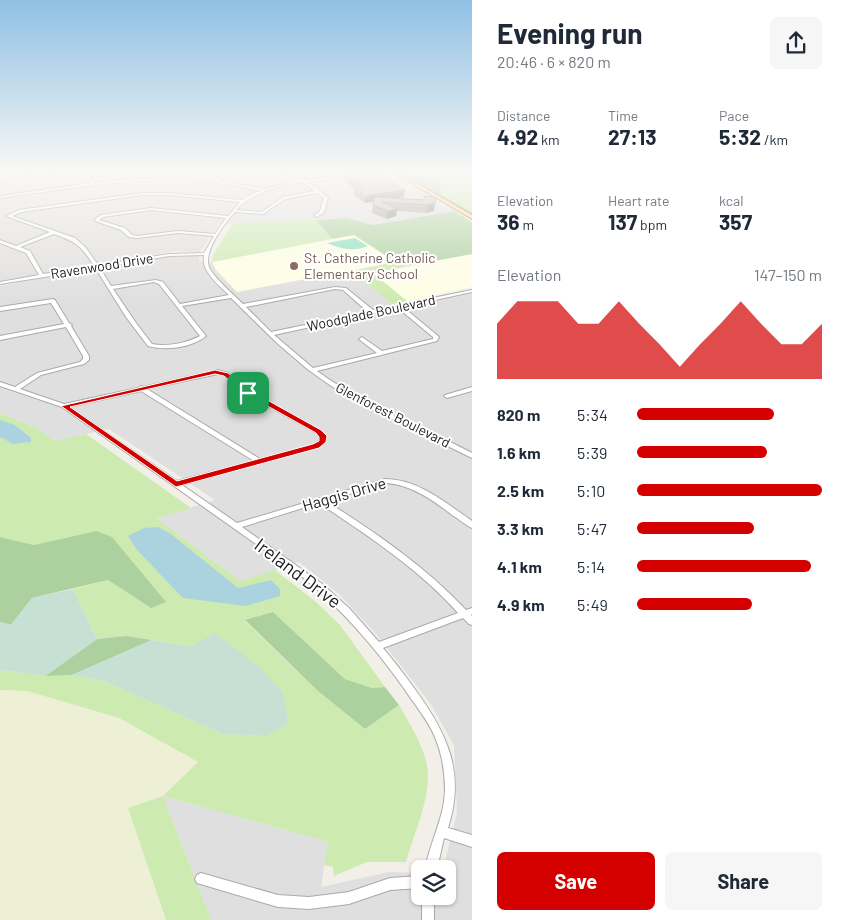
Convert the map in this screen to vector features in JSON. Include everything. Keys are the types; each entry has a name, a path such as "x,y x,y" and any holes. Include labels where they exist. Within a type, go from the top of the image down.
{"street":[{"path":"8,216 80,243 110,288 150,345 157,348 196,340 203,336 161,283 154,280 110,288"},
{"path":"102,216 96,220 123,229 131,236 137,237 178,232 217,235"},
{"path":"205,254 229,217 219,216"},
{"path":"17,246 54,232"},
{"path":"0,241 17,246 28,252 42,276"},
{"name":"Ravenwood Drive","path":"0,284 169,255 205,254"},
{"name":"Glenforest Boulevard","path":"205,254 208,270 270,334 312,370 370,406 472,456"},
{"path":"243,306 335,288 344,289 372,312"},
{"name":"Woodglade Boulevard","path":"270,334 472,291"},
{"path":"180,306 232,296"},
{"path":"0,310 53,301 86,356 86,360 79,364 39,374 16,390"},
{"path":"312,370 431,341 436,337 400,307"},
{"path":"0,338 69,325"},
{"path":"362,339 381,353"},
{"path":"64,406 211,372 223,373 245,391 323,436 322,442 316,446 176,484"},
{"name":"Ireland Drive","path":"0,384 64,406 326,590 357,620 424,709 443,746 448,765 450,794 434,860"},
{"path":"141,388 259,461"},
{"path":"447,396 472,390"},
{"name":"Haggis Drive","path":"235,526 384,481 398,481 431,498 472,525"},
{"path":"320,500 377,536 404,556 468,612 472,622"},
{"path":"378,646 468,612"},
{"path":"442,832 472,841"},
{"path":"201,879 278,901 309,903 339,900 390,884 411,883"},
{"path":"428,905 428,920"}],"shaded area":[{"path":"0,216 425,216 373,225 346,218 219,224 200,252 175,251 0,281"},
{"name":"St. Catherine Catholic Elementary School","path":"354,235 395,262 237,292 216,270 212,262"},
{"path":"472,254 472,287 407,301 373,274"},
{"path":"199,256 199,261 212,262 216,270 319,275 322,277 352,271 398,309 472,293 472,920 211,920 163,796 328,842 321,887 389,872 411,873 411,905 456,905 456,860 445,860 457,813 454,745 430,703 376,634 340,595 299,562 240,582 155,518 215,500 109,429 55,441 38,429 0,413 0,286 164,257"},
{"path":"73,589 97,639 45,676 0,670 0,622 11,625 32,598"},
{"path":"215,633 258,666 283,692 288,724 265,736 223,734 104,681 72,675 152,640 192,646"},
{"path":"0,690 27,691 119,718 198,762 163,796 128,808 166,920 0,920"}],"green space":[{"path":"425,216 462,216 472,222 472,254 412,265 399,264 354,235 332,239 316,220 346,218 373,225"},
{"path":"316,220 332,239 212,262 213,255 233,223"},
{"path":"355,238 368,246 347,249 327,243"},
{"path":"395,262 399,265 412,265 374,274 407,301 392,304 352,271"},
{"path":"0,413 38,429 55,441 86,434 191,508 156,518 240,581 275,570 316,602 340,625 385,687 372,688 345,679 273,612 245,621 318,691 365,729 399,705 421,746 428,773 422,812 406,862 367,862 334,876 333,867 324,865 328,842 163,796 198,762 119,718 27,691 0,690 0,670 45,676 72,675 104,681 223,734 265,736 192,646 126,636 97,639 73,589 108,580 151,608 96,531 34,545 0,537"},
{"path":"96,531 112,537 166,602 151,608 108,580 32,598 11,625 0,622 0,537 34,545"},
{"path":"273,612 345,679 372,688 385,687 399,705 365,729 318,691 245,620"},
{"path":"126,636 152,640 72,675 45,676 97,639"},
{"path":"163,796 211,920 166,920 128,808"}],"water":[{"path":"0,420 15,425 31,438 31,442 13,444 0,437"},
{"path":"158,527 171,534 238,588 271,580 280,589 280,596 246,606 183,598 137,550 128,536 144,528"}],"place":[{"name":"St. Catherine Catholic Elementary School","path":"294,266"}],"route":[{"path":"215,372 226,374 248,393 318,432 324,439 316,446 176,484 64,406 215,372"}]}
